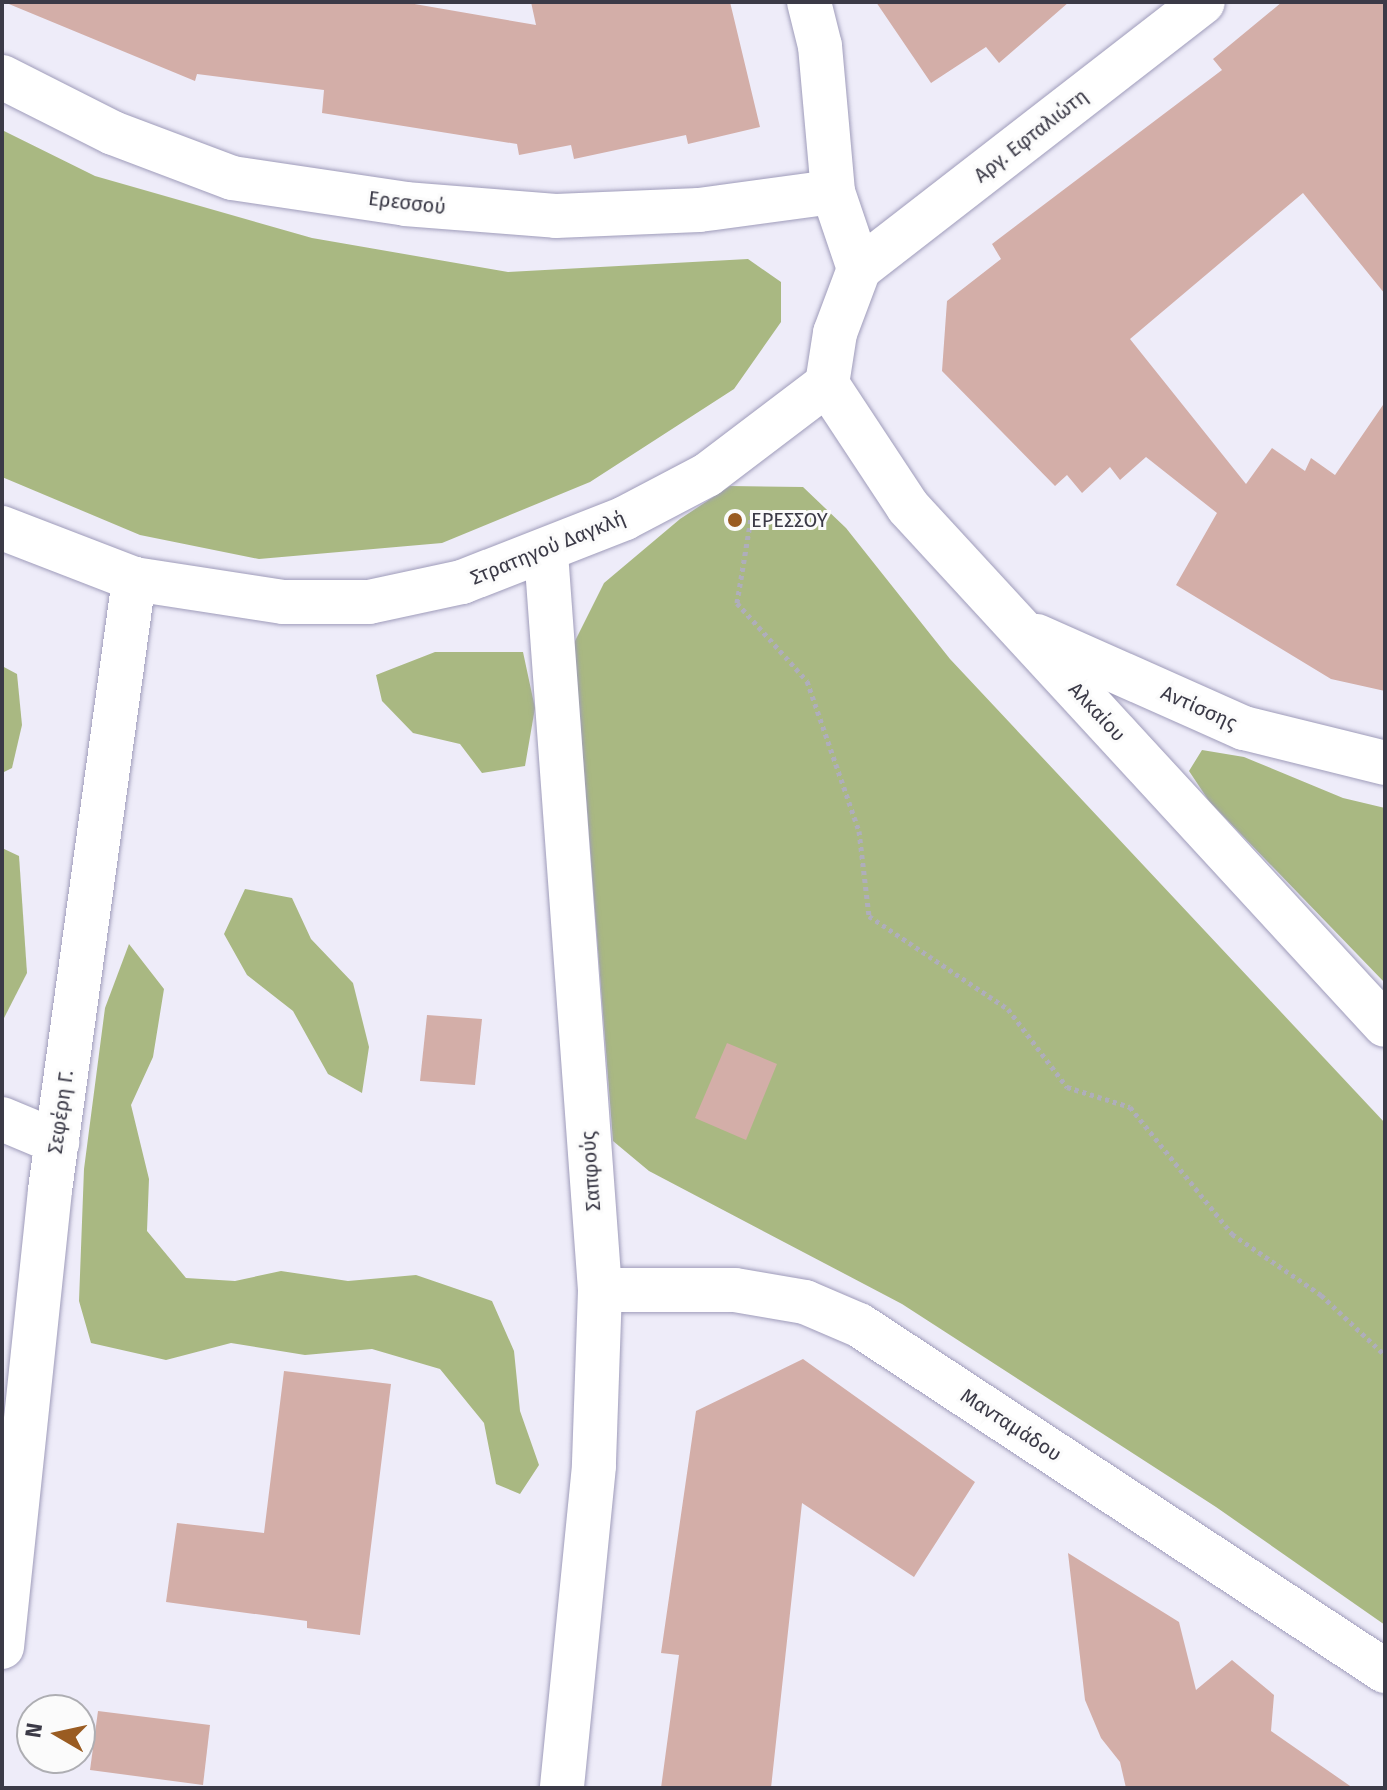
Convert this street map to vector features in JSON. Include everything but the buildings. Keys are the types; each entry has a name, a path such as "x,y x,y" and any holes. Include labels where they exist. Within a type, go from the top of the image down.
{"street":[{"path":"809,2 820,46 833,192 859,269 835,333 827,384"},
{"name":"Αργ. Εφταλιώτη","path":"859,269 1203,2"},
{"name":"Ερεσσού","path":"2,77 113,133 232,178 405,204 556,216 699,210 833,192"},
{"name":"Στρατηγού Δαγκλή","path":"2,528 134,579 283,602 369,602 462,582 546,553 707,475 764,437 827,384"},
{"name":"Αλκαίου","path":"827,384 908,507 1385,1025"},
{"name":"Σαπφούς","path":"546,553 600,1290 594,1466 562,1788"},
{"name":"Σεφέρη Γ.","path":"3,1636 57,1142 134,579"},
{"name":"Αντίσσης","path":"1020,629 1244,728 1385,763"},
{"path":"2,1119 57,1142"},
{"name":"Μανταμάδου","path":"600,1290 735,1290 805,1302 859,1325 1385,1671"}],"path":[{"path":"764,437 737,603 807,681 859,831 869,916 1008,1009 1067,1087 1130,1107 1232,1234 1321,1295 1385,1355"}],"green space":[{"path":"2,130 95,176 312,238 508,272 748,259 781,282 781,322 734,389 590,482 442,543 259,559 140,535 2,477"},
{"path":"730,486 803,487 846,528 950,659 1385,1123 1385,1625 1216,1507 902,1304 649,1171 613,1141 574,643 604,583 680,519"},
{"path":"435,652 523,652 535,708 525,766 482,773 460,744 413,733 382,701 376,675"},
{"path":"2,666 17,674 22,725 12,768 2,773"},
{"path":"1202,750 1244,757 1343,798 1385,808 1385,983 1209,801 1189,771"},
{"path":"2,848 19,856 27,973 2,1022"},
{"path":"245,889 292,898 311,939 353,983 369,1047 362,1093 328,1074 293,1011 247,975 224,934"},
{"path":"129,944 164,989 153,1057 131,1105 149,1179 147,1231 186,1278 235,1281 281,1271 348,1281 416,1275 492,1301 514,1351 520,1411 539,1465 520,1494 496,1484 484,1423 440,1369 372,1349 305,1355 231,1343 166,1360 91,1343 79,1301 84,1169 105,1008"}],"place":[{"name":"ΕΡΕΣΣΟΥ","path":"735,520"}]}
